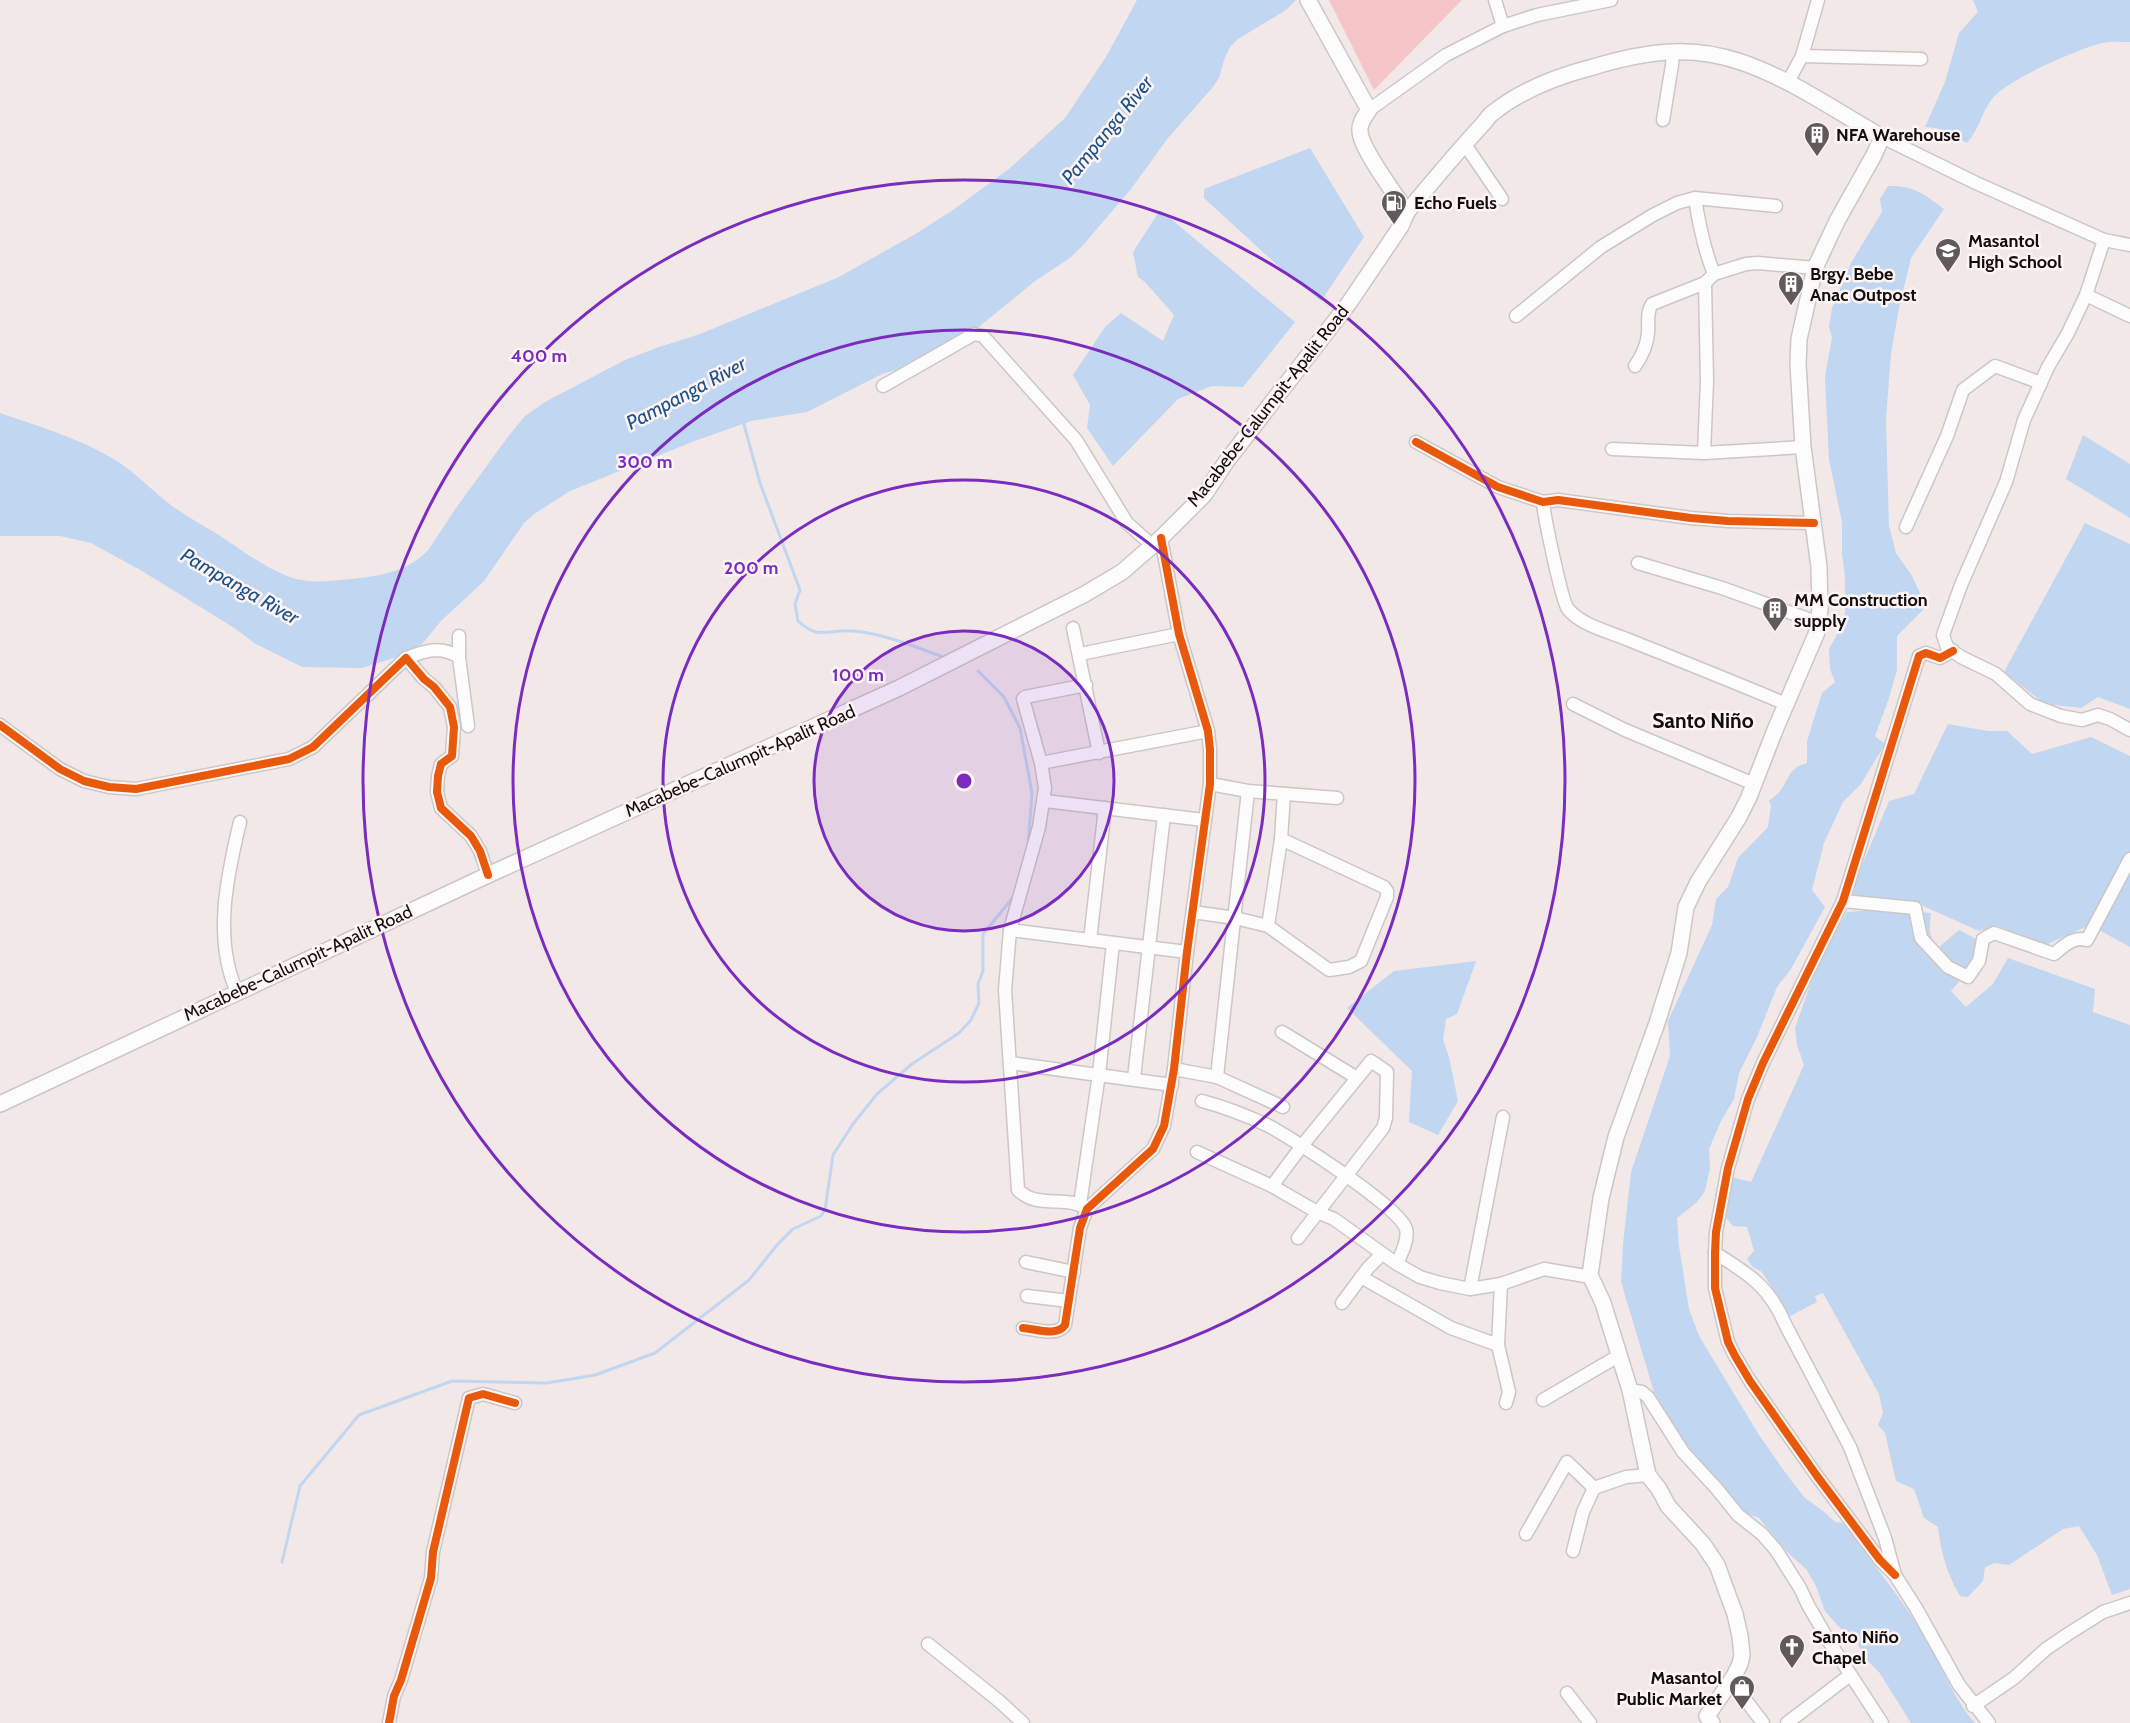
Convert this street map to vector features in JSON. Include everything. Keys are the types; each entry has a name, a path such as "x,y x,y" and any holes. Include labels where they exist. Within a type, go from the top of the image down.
{"main road":[{"path":"1310,3 1369,110 1360,123 1359,133 1374,164 1407,212"},
{"name":"Macabebe-Calumpit-Apalit Road","path":"0,1104 488,875 899,688 1085,594 1122,572 1157,542 1204,495 1226,462 1349,303 1401,226 1407,212 1464,143 1491,113 1556,77 1638,54 1673,51 1706,53 1769,72 1882,137"},
{"path":"1706,1721 1733,1678 1742,1655 1735,1614 1717,1565 1703,1544 1668,1506 1648,1474 1620,1355 1603,1304 1591,1277 1601,1198 1613,1147 1658,1023 1679,953 1686,908 1698,882 1739,817 1810,650 1819,623 1820,582 1815,523 1803,447 1798,364 1799,339 1815,268 1837,221 1882,137"}],"street":[{"path":"1495,0 1503,27"},
{"path":"1369,110 1446,55 1503,27 1537,15 1611,0"},
{"path":"1788,82 1802,56 1818,0"},
{"path":"1663,120 1673,51"},
{"path":"1802,56 1922,59"},
{"path":"1882,137 1976,183 2104,240 2130,244"},
{"path":"1464,143 1502,199"},
{"path":"1695,198 1710,279 1704,453"},
{"path":"1516,316 1601,247 1677,203 1695,198 1776,206"},
{"path":"2104,240 2086,295 2068,333 2048,367 2024,420 2006,482 1961,585 1943,635 1947,647 1996,674 2030,704 2061,716 2082,720 2098,715 2130,730"},
{"path":"1635,366 1645,351 1648,335 1648,310 1652,304 1746,264 1815,268"},
{"path":"2086,295 2130,315"},
{"path":"883,386 974,334 983,336 1076,440 1127,523 1157,542 1179,634 1208,731 1210,784 1172,1085 1164,1126 1152,1149 1083,1206 1034,1200 1025,1197 1018,1190 1005,990 1010,930 1039,827 1046,788 1023,699 1086,685"},
{"path":"1906,527 1947,436 1964,390 1995,366 2042,383"},
{"path":"1416,442 1498,486 1543,502 1558,500 1728,521 1815,523"},
{"path":"1612,449 1704,453 1803,447"},
{"path":"1543,502 1545,519 1567,608 1585,622 1786,704"},
{"path":"1638,563 1722,588 1819,623"},
{"path":"1073,628 1100,753"},
{"path":"1080,654 1179,634"},
{"path":"459,636 459,657 468,726"},
{"path":"0,725 60,769 84,781 109,787 136,789 290,759 313,747 406,658 428,649 451,651 459,657"},
{"path":"1953,651 1940,658 1926,653 1919,656 1843,901 1763,1063 1748,1099 1728,1168 1716,1232 1715,1288 1728,1342 1750,1381 1873,1551 1895,1575 1959,1685 1973,1706 1989,1723"},
{"path":"406,658 450,707 454,727 452,756 441,764 438,776 441,808 471,836 480,851 488,875"},
{"path":"1573,704 1625,730 1754,784"},
{"path":"1041,763 1208,731"},
{"path":"1210,784 1248,791 1337,798"},
{"path":"1217,1077 1248,791"},
{"path":"1268,926 1281,839 1284,794"},
{"path":"1045,801 1204,820"},
{"path":"1090,940 1105,808"},
{"path":"1134,1078 1164,815"},
{"path":"237,992 230,977 226,956 225,905 230,863 240,822"},
{"path":"1193,912 1235,918 1268,926 1329,970 1340,970 1361,961 1387,897 1387,891 1384,887 1281,839"},
{"path":"1843,901 1915,908 1921,939 1948,967 1968,977 1979,961 1983,939 1994,933 2054,954 2073,940 2082,938 2087,940 2130,858"},
{"path":"1010,930 1187,952"},
{"path":"1023,1328 1056,1332 1062,1330 1065,1325 1083,1206 1113,943"},
{"path":"1282,1032 1357,1078"},
{"path":"1272,1186 1371,1061 1387,1072 1386,1118 1380,1133 1298,1238"},
{"path":"1010,1063 1134,1078 1172,1085"},
{"path":"1174,1069 1217,1077 1283,1107"},
{"path":"1202,1101 1231,1109 1269,1126 1346,1175 1394,1212 1406,1228 1406,1241 1397,1264"},
{"path":"1470,1289 1503,1117"},
{"path":"1197,1152 1272,1186 1346,1227 1381,1254 1420,1277 1470,1289 1501,1284 1544,1269 1591,1277"},
{"path":"1715,1253 1746,1273 1778,1305 1850,1447 1885,1538 1895,1575"},
{"path":"1342,1303 1381,1254"},
{"path":"1026,1262 1074,1272"},
{"path":"1361,1277 1451,1328 1498,1345"},
{"path":"1501,1284 1498,1345 1509,1392 1506,1403"},
{"path":"1027,1296 1069,1301"},
{"path":"1543,1401 1620,1355"},
{"path":"1630,1390 1642,1392 1647,1397 1687,1457 1738,1515 1770,1542 1800,1588 1819,1625 1882,1723"},
{"path":"389,1723 394,1696 432,1578 434,1552 469,1398 483,1394 515,1403"},
{"path":"1526,1534 1567,1462 1594,1488"},
{"path":"1573,1551 1583,1512 1594,1488 1626,1477 1648,1474"},
{"path":"1973,1706 2014,1678 2046,1649 2103,1611 2130,1603"},
{"path":"928,1644 1023,1723"},
{"path":"1787,1723 1850,1675"},
{"path":"1733,1678 1741,1694 1763,1723"},
{"path":"1567,1693 1590,1723"}],"shaded area":[{"path":"1329,0 1462,0 1374,90"}],"water":[{"name":"Pampanga River","path":"1137,0 1296,0 1286,10 1238,39 1230,47 1219,78 1213,87 1168,138 1131,189 1084,244 1070,258 1035,281 980,326 909,366 882,374 807,412 751,421 570,491 524,523 484,581 441,621 422,644 397,657 362,668 302,667 254,643 236,629 142,571 91,543 60,536 0,536 0,413 70,438 110,457 179,511 255,559 296,579 328,581 360,578 398,570 415,562 429,549 507,438 525,416 545,402 625,360 700,334 839,277 917,233 1010,168 1065,118 1106,57"},
{"path":"1973,0 2130,0 2130,42 2105,42 2091,46 2060,58 2012,83 1992,99 1967,143 1936,128 1925,127 1945,82 1959,33 1978,12"},
{"path":"1310,148 1364,237 1321,301 1276,264 1204,198 1204,189"},
{"path":"1888,186 1904,187 1918,192 1944,209 1911,258 1891,354 1886,419 1889,526 1896,553 1912,576 1920,593 1923,610 1897,636 1897,670 1875,736 1885,744 1861,784 1843,802 1824,843 1812,890 1825,907 1791,969 1777,987 1757,1037 1739,1073 1734,1099 1709,1149 1710,1168 1705,1191 1696,1203 1677,1218 1689,1309 1699,1336 1759,1435 1787,1475 1805,1498 1835,1522 1844,1523 1899,1598 1925,1636 1958,1700 1975,1723 1911,1723 1879,1672 1866,1659 1852,1634 1840,1628 1825,1611 1816,1586 1806,1569 1788,1553 1759,1518 1742,1512 1682,1444 1654,1392 1621,1282 1631,1172 1670,1056 1668,1021 1712,925 1716,899 1728,887 1738,858 1768,827 1771,805 1769,801 1780,791 1796,768 1807,763 1807,741 1822,693 1835,682 1830,669 1829,649 1840,629 1845,612 1845,577 1842,522 1829,460 1825,377 1832,337 1829,327 1832,308 1852,261 1882,212 1880,199"},
{"path":"1160,210 1295,322 1243,387 1212,386 1178,399 1113,466 1087,428 1090,405 1073,375 1105,327 1121,313 1163,341 1174,315 1138,277 1133,252"},
{"path":"2083,435 2130,464 2130,518 2066,479"},
{"path":"2085,523 2130,544 2130,709 2098,697 2081,708 2045,704 2004,672"},
{"path":"1948,724 1988,731 2007,731 2032,754 2091,737 2130,756 2130,947 2090,925 2045,945 1998,926 1979,931 1921,905 1850,894 1889,801 1914,794"},
{"path":"1887,909 1931,913 1931,936 1939,947 1959,930 1978,940 1976,963 1951,991 1966,1007 1993,984 2008,958 2095,989 2093,1012 2130,1025 2130,1589 2112,1595 2097,1555 2079,1526 2063,1529 2009,1565 1994,1563 1985,1567 1983,1581 1968,1597 1960,1596 1945,1563 1938,1527 1924,1518 1914,1489 1896,1481 1885,1433 1878,1425 1883,1413 1879,1394 1823,1293 1815,1296 1817,1302 1790,1316 1762,1272 1753,1267 1747,1259 1754,1251 1747,1227 1733,1226 1723,1214 1730,1177 1751,1182 1804,1065 1797,1045 1795,1028 1818,963 1847,912"},
{"path":"1476,961 1457,1014 1446,1019 1443,1040 1458,1101 1438,1135 1409,1122 1412,1071 1347,1008 1394,971"}],"waterway":[{"path":"743,421 760,483 800,590 795,604 798,621 814,631 869,633 941,656"},
{"path":"978,671 1004,697 1020,728 1032,793 1028,846"},
{"path":"282,1562 300,1486 359,1415 452,1381 547,1383 595,1375 655,1353 749,1280 793,1229 821,1216 825,1210 833,1155 853,1124 877,1094 912,1064 959,1033 971,1020 979,1003 978,984 983,971 983,934 1015,895"}],"cycle path":[{"path":"1416,442 1498,487 1543,502 1558,500 1728,521 1814,523"},
{"path":"1023,1328 1057,1331 1065,1325 1080,1228 1087,1209 1153,1149 1164,1126 1174,1069 1210,784 1210,750 1208,731 1179,634 1161,538"},
{"path":"1895,1575 1880,1560 1817,1476 1735,1356 1728,1342 1715,1288 1716,1232 1728,1168 1748,1099 1763,1063 1843,901 1919,656 1926,653 1940,658 1953,651"},
{"path":"0,725 60,769 84,781 109,787 136,789 289,759 313,747 406,658 450,707 454,727 452,756 441,764 437,792 441,808 471,836 480,851 488,875"},
{"path":"389,1723 394,1696 401,1680 431,1578 433,1552 469,1398 483,1394 515,1403"}],"place":[{"name":"NFA Warehouse","path":"1817,158"},
{"name":"Echo Fuels","path":"1394,226"},
{"name":"Masantol High School","path":"1948,274"},
{"name":"Brgy. Bebe Anac Outpost","path":"1791,307"},
{"name":"MM Construction supply","path":"1775,633"},
{"name":"Santo Niño Chapel","path":"1792,1670"},
{"name":"Masantol Public Market","path":"1742,1711"}],"district":[{"name":"Santo Niño","path":"1703,721"}]}
